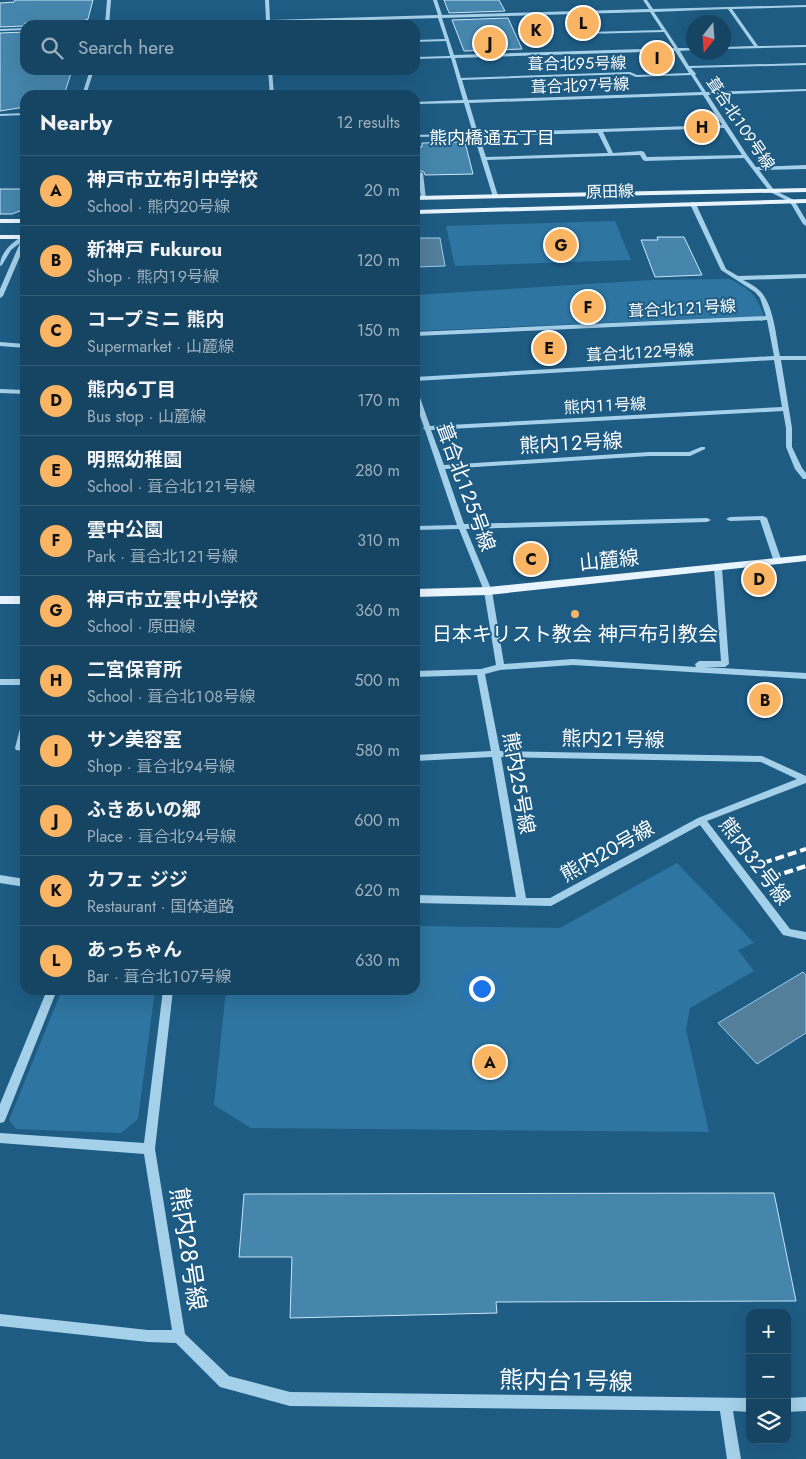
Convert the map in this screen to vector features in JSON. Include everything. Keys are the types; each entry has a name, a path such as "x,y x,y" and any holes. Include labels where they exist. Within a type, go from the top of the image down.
{"main road":[{"name":"原田線","path":"420,198 806,190"},
{"name":"原田線","path":"420,212 806,201"},
{"path":"0,221 20,221"},
{"path":"0,237 20,238"},
{"name":"山麓線","path":"420,593 488,591 806,558"},
{"path":"0,600 20,600"}],"street":[{"path":"107,20 109,0"},
{"path":"267,0 268,20"},
{"path":"435,0 454,56 495,196"},
{"name":"葺合北１０９号線","path":"645,0 745,156 772,191 792,201"},
{"path":"319,20 806,6"},
{"path":"729,8 757,47"},
{"path":"576,13 586,33 665,31"},
{"path":"0,30 20,29"},
{"path":"420,41 448,40"},
{"path":"731,48 806,46"},
{"path":"420,58 686,49"},
{"path":"689,67 806,64"},
{"name":"葺合北９５号線","path":"460,79 630,73 636,76 694,74"},
{"path":"86,90 90,75"},
{"path":"270,75 272,90"},
{"name":"葺合北９７号線","path":"420,103 806,90"},
{"path":"0,115 20,114"},
{"path":"420,136 726,126"},
{"path":"600,130 611,154"},
{"path":"484,159 642,153 645,159 745,156"},
{"path":"755,169 806,167"},
{"path":"792,201 806,224"},
{"path":"693,204 724,270 757,291 763,298 770,318 777,358 784,409 789,428 789,447 799,469 806,476"},
{"path":"0,264 9,249 20,241"},
{"path":"0,296 20,250"},
{"path":"736,278 806,276"},
{"name":"葺合北１２１号線","path":"420,334 770,318"},
{"path":"0,344 20,346"},
{"name":"葺合北１２２号線","path":"420,379 777,358 806,358"},
{"path":"0,391 20,392"},
{"name":"熊内１１号線","path":"426,428 784,409"},
{"name":"葺合北１２５号線","path":"420,415 462,528 488,591 500,667"},
{"name":"熊内１２号線","path":"440,467 649,454 690,454 703,448"},
{"path":"730,519 763,518 778,562"},
{"path":"420,528 707,520"},
{"path":"702,670 699,664 725,664 718,568"},
{"path":"420,674 481,672 500,667 573,662 806,676"},
{"name":"熊内２５号線","path":"481,672 522,901"},
{"path":"0,682 20,682"},
{"name":"熊内２１号線","path":"420,758 496,754 762,759 806,779"},
{"name":"熊内２０号線","path":"420,899 551,902 701,820 806,779"},
{"name":"熊内３２号線","path":"701,820 787,932 806,936"},
{"path":"0,879 20,882"},
{"path":"0,1118 50,995"},
{"name":"熊内２８号線","path":"0,1320 148,1336 179,1337 149,1149 167,995"},
{"path":"0,1138 149,1149"},
{"name":"熊内台１号線","path":"179,1337 225,1382 290,1399 746,1405"},
{"path":"791,1405 806,1404"},
{"path":"726,1406 734,1459"}],"shaded area":[{"path":"615,221 631,260 455,266 446,226"},
{"path":"420,238 440,238 445,266 420,267"},
{"path":"730,279 743,286 755,297 764,316 420,331 420,295 652,280"},
{"path":"677,863 754,943 738,950 754,971 690,1008 686,1029 709,1132 251,1128 214,1105 225,995 420,995 420,926 560,928"},
{"path":"803,972 806,975 806,1033 757,1064 718,1023"},
{"path":"60,995 154,995 138,1119 121,1133 16,1129 9,1120"}],"building":[{"path":"15,0 93,0 88,19 85,20 20,20 20,26 0,27 0,3 14,2"},
{"path":"444,0 499,0 505,11 449,13"},
{"path":"508,18 522,49 464,51 452,20"},
{"path":"20,32 20,75 70,75 66,90 20,90 20,108 0,111 0,33"},
{"path":"465,142 473,174 425,175 424,172 420,171 420,147 422,147 422,143"},
{"path":"0,189 20,189 20,211 12,214 0,214"},
{"path":"657,237 684,237 702,275 655,277 641,240 658,240"},
{"path":"774,1193 796,1301 496,1302 497,1313 290,1318 292,1257 239,1257 244,1194"}],"railway":[{"path":"763,863 806,849"},
{"path":"772,877 806,866"}],"place":[{"name":"あっちゃん","path":"583,23"},
{"name":"カフェ ジジ","path":"536,30"},
{"name":"ふきあいの郷","path":"490,43"},
{"name":"サン美容室","path":"657,58"},
{"name":"二宮保育所","path":"702,127"},
{"name":"神戸市立雲中小学校","path":"561,245"},
{"name":"雲中公園","path":"588,307"},
{"name":"明照幼稚園","path":"549,348"},
{"name":"コープミニ 熊内","path":"531,559"},
{"name":"熊内6丁目","path":"759,579"},
{"name":"日本キリスト教会 神戸布引教会","path":"575,614"},
{"name":"新神戸 Fukurou","path":"765,700"},
{"name":"神戸市立布引中学校","path":"490,1062"}],"district":[{"name":"熊内橋通五丁目","path":"492,138"}]}
